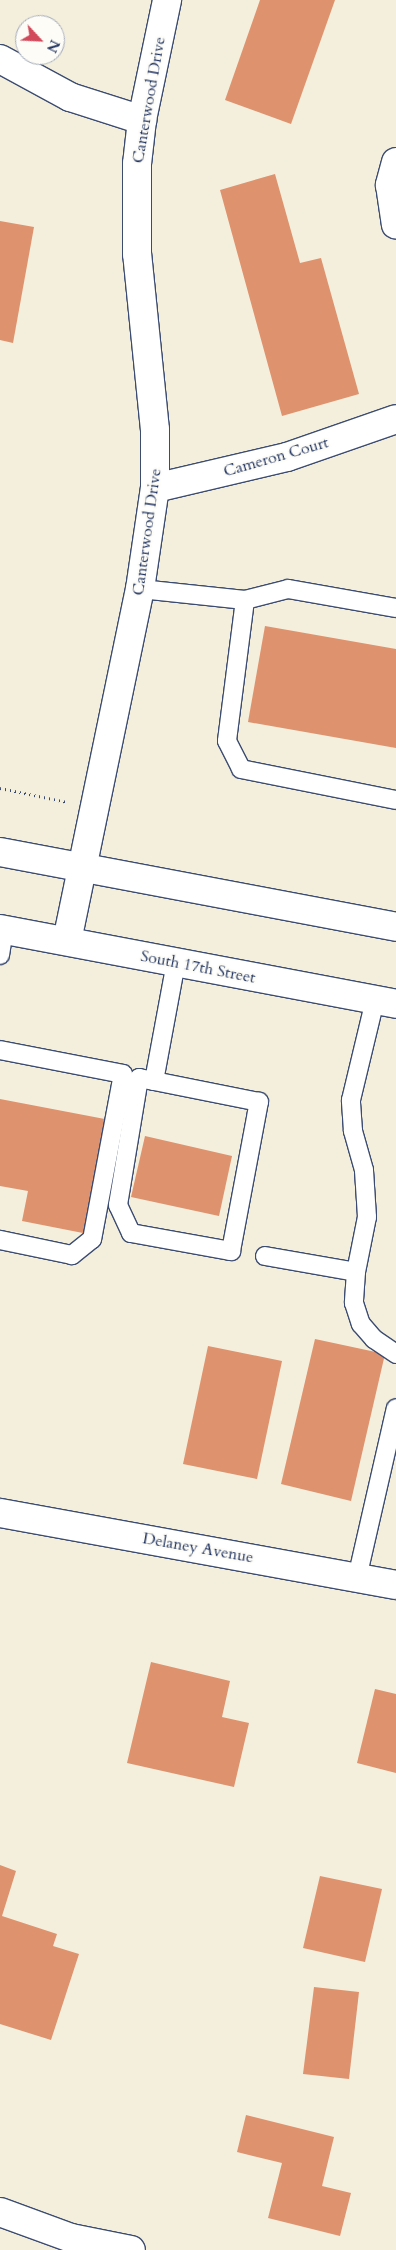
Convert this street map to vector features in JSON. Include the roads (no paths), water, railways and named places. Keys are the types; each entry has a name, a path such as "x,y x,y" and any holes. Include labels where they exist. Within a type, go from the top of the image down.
{"street":[{"name":"Canterwood Drive","path":"67,941 140,589 155,488 155,430 136,254 137,164 142,120 167,0"},
{"path":"0,59 70,97 142,120"},
{"path":"396,162 390,185 396,225"},
{"name":"Cameron Court","path":"155,488 287,457 396,419"},
{"path":"0,852 396,926"},
{"name":"South 17th Street","path":"1,937 67,941 386,1002"},
{"name":"Delaney Avenue","path":"0,1513 396,1586"},
{"path":"0,2212 71,2238 131,2250"}],"lane":[{"path":"140,589 246,600 288,589 396,608"},
{"path":"246,600 227,741 241,768 396,800"},
{"path":"154,1081 176,962"},
{"path":"386,1002 351,1100 353,1131 364,1170 367,1217 356,1272 354,1303 362,1324 374,1339 396,1354"},
{"path":"0,1050 124,1074 92,1239 72,1255 0,1240"},
{"path":"139,1078 154,1081 259,1102 231,1251 131,1233 118,1205 139,1078"},
{"path":"265,1256 356,1272"},
{"path":"357,1578 396,1408"}]}
